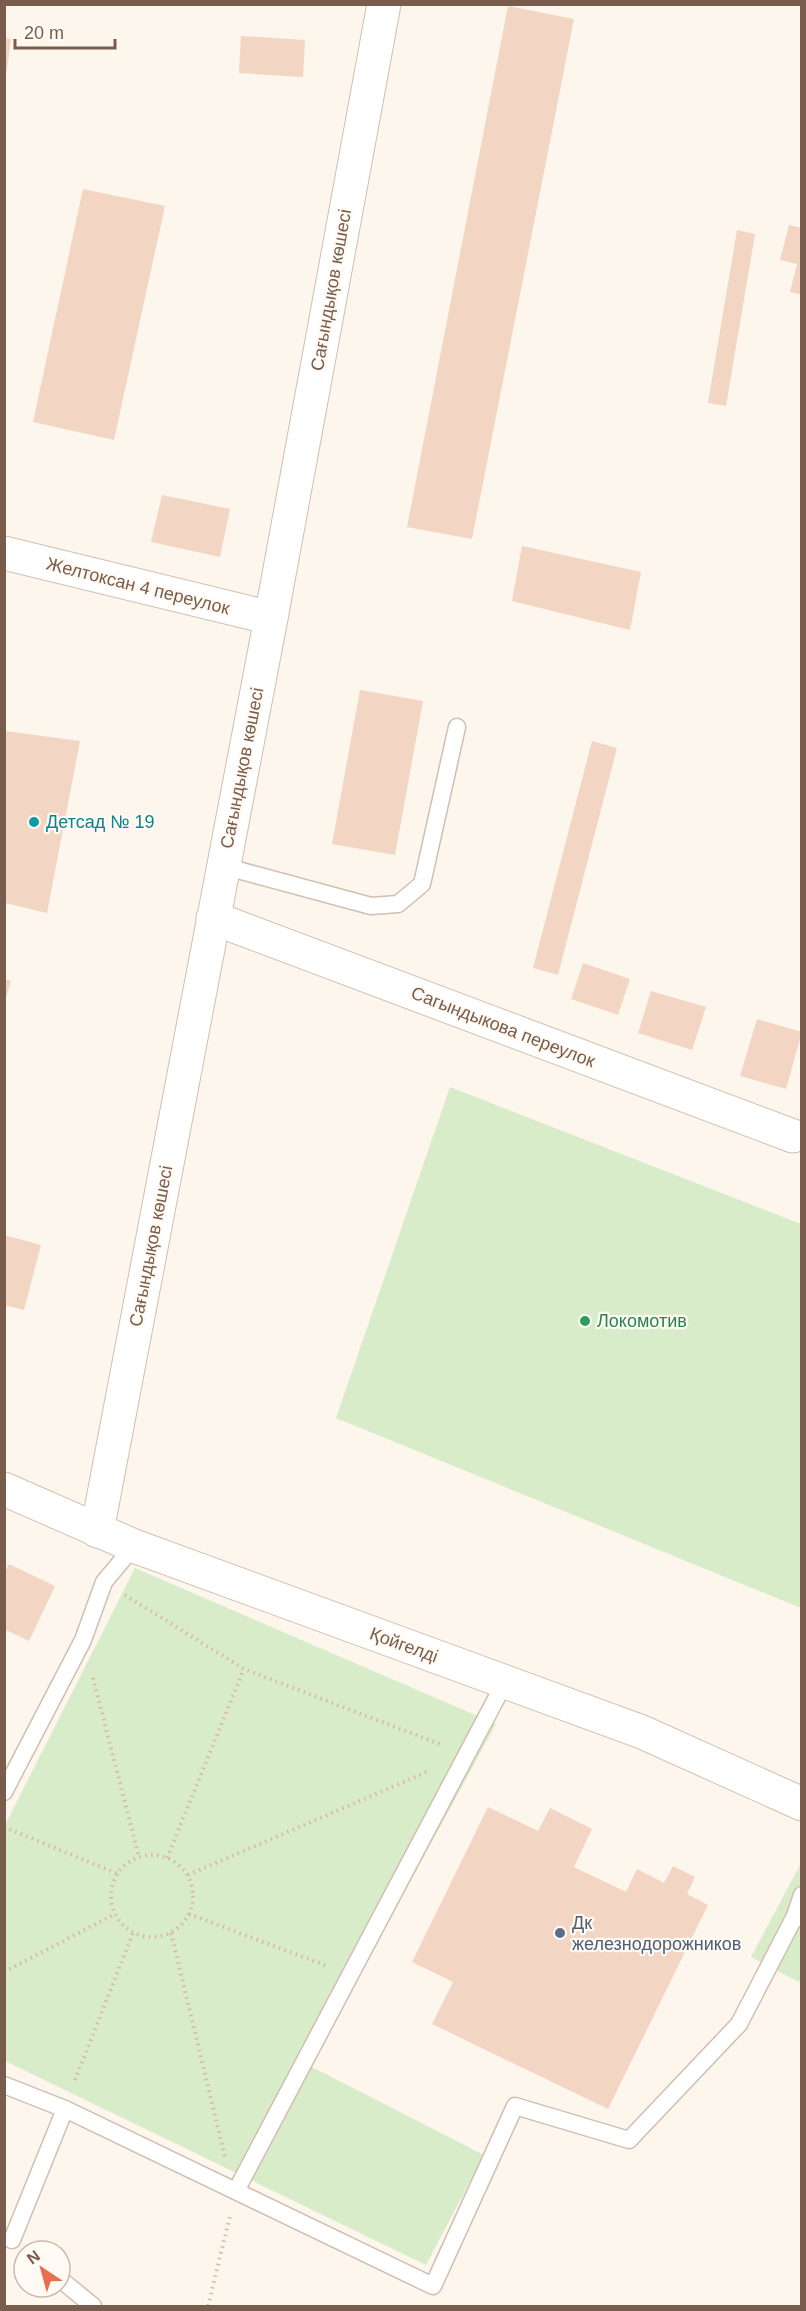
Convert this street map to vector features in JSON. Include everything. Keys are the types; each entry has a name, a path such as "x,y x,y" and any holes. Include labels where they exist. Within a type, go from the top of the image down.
{"street":[{"name":"Сағындықов көшесі","path":"97,1531 271,618 384,4"},
{"name":"Желтоксан 4 переулок","path":"4,554 271,618"},
{"name":"Сагындыкова переулок","path":"213,918 793,1136"},
{"name":"Қойгелді","path":"4,1489 134,1546 642,1732 801,1804"}],"lane":[{"path":"223,866 371,906 398,904 422,884 457,727"},
{"path":"4,1792 83,1640 104,1582 134,1546"},
{"path":"236,2191 505,1682"},
{"path":"4,2085 65,2109 433,2286 515,2106 629,2140 739,2024 798,1917 801,1895"},
{"path":"8,2237 65,2109"},
{"path":"72,2289 93,2307"}],"path":[{"path":"104,1582 244,1669 467,1755"},
{"path":"83,1640 139,1857"},
{"path":"167,1858 244,1669"},
{"path":"188,1875 467,1755"},
{"path":"4,1827 118,1874"},
{"path":"153,1855 167,1858 188,1875 193,1902 182,1925 171,1933 146,1937 133,1933 115,1914 112,1893 118,1874 127,1864 139,1857 153,1855"},
{"path":"4,1972 115,1914"},
{"path":"189,1914 351,1975"},
{"path":"75,2080 133,1933"},
{"path":"171,1933 227,2163 236,2191 208,2307"}],"green space":[{"name":"Локомотив","path":"450,1087 801,1224 801,1608 336,1418"},
{"path":"135,1568 496,1724 310,2066 484,2155 426,2265 5,2061 4,1827"},
{"path":"801,1863 801,1983 751,1957"}],"building":[{"path":"508,6 574,19 472,539 407,527"},
{"path":"241,36 305,40 303,77 239,73"},
{"path":"4,38 11,39 6,76 4,76"},
{"path":"83,189 165,206 114,440 33,422"},
{"path":"789,225 802,228 802,295 790,292 797,264 780,260"},
{"path":"737,230 755,234 726,406 708,403"},
{"path":"162,495 230,509 220,557 151,542"},
{"path":"522,546 641,572 630,630 512,601"},
{"path":"360,690 423,701 395,855 332,844"},
{"name":"Детсад № 19","path":"5,731 80,741 47,913 5,903"},
{"path":"592,741 617,748 558,975 533,968"},
{"path":"583,963 630,979 618,1015 571,999"},
{"path":"4,979 11,981 5,1001 4,1001"},
{"path":"651,991 706,1007 692,1050 638,1033"},
{"path":"757,1019 802,1032 786,1089 740,1076"},
{"path":"4,1235 41,1245 24,1310 4,1305"},
{"path":"9,1564 55,1586 29,1641 4,1629 4,1574"},
{"name":"Дк железнодорожников","path":"488,1807 538,1831 550,1808 592,1829 574,1867 626,1892 637,1869 664,1883 673,1866 695,1877 687,1894 708,1905 608,2109 432,2024 453,1982 412,1962"}],"place":[{"name":"Детсад № 19","path":"34,822"},
{"name":"Локомотив","path":"585,1321"},
{"name":"Дк железнодорожников","path":"560,1933"}]}
